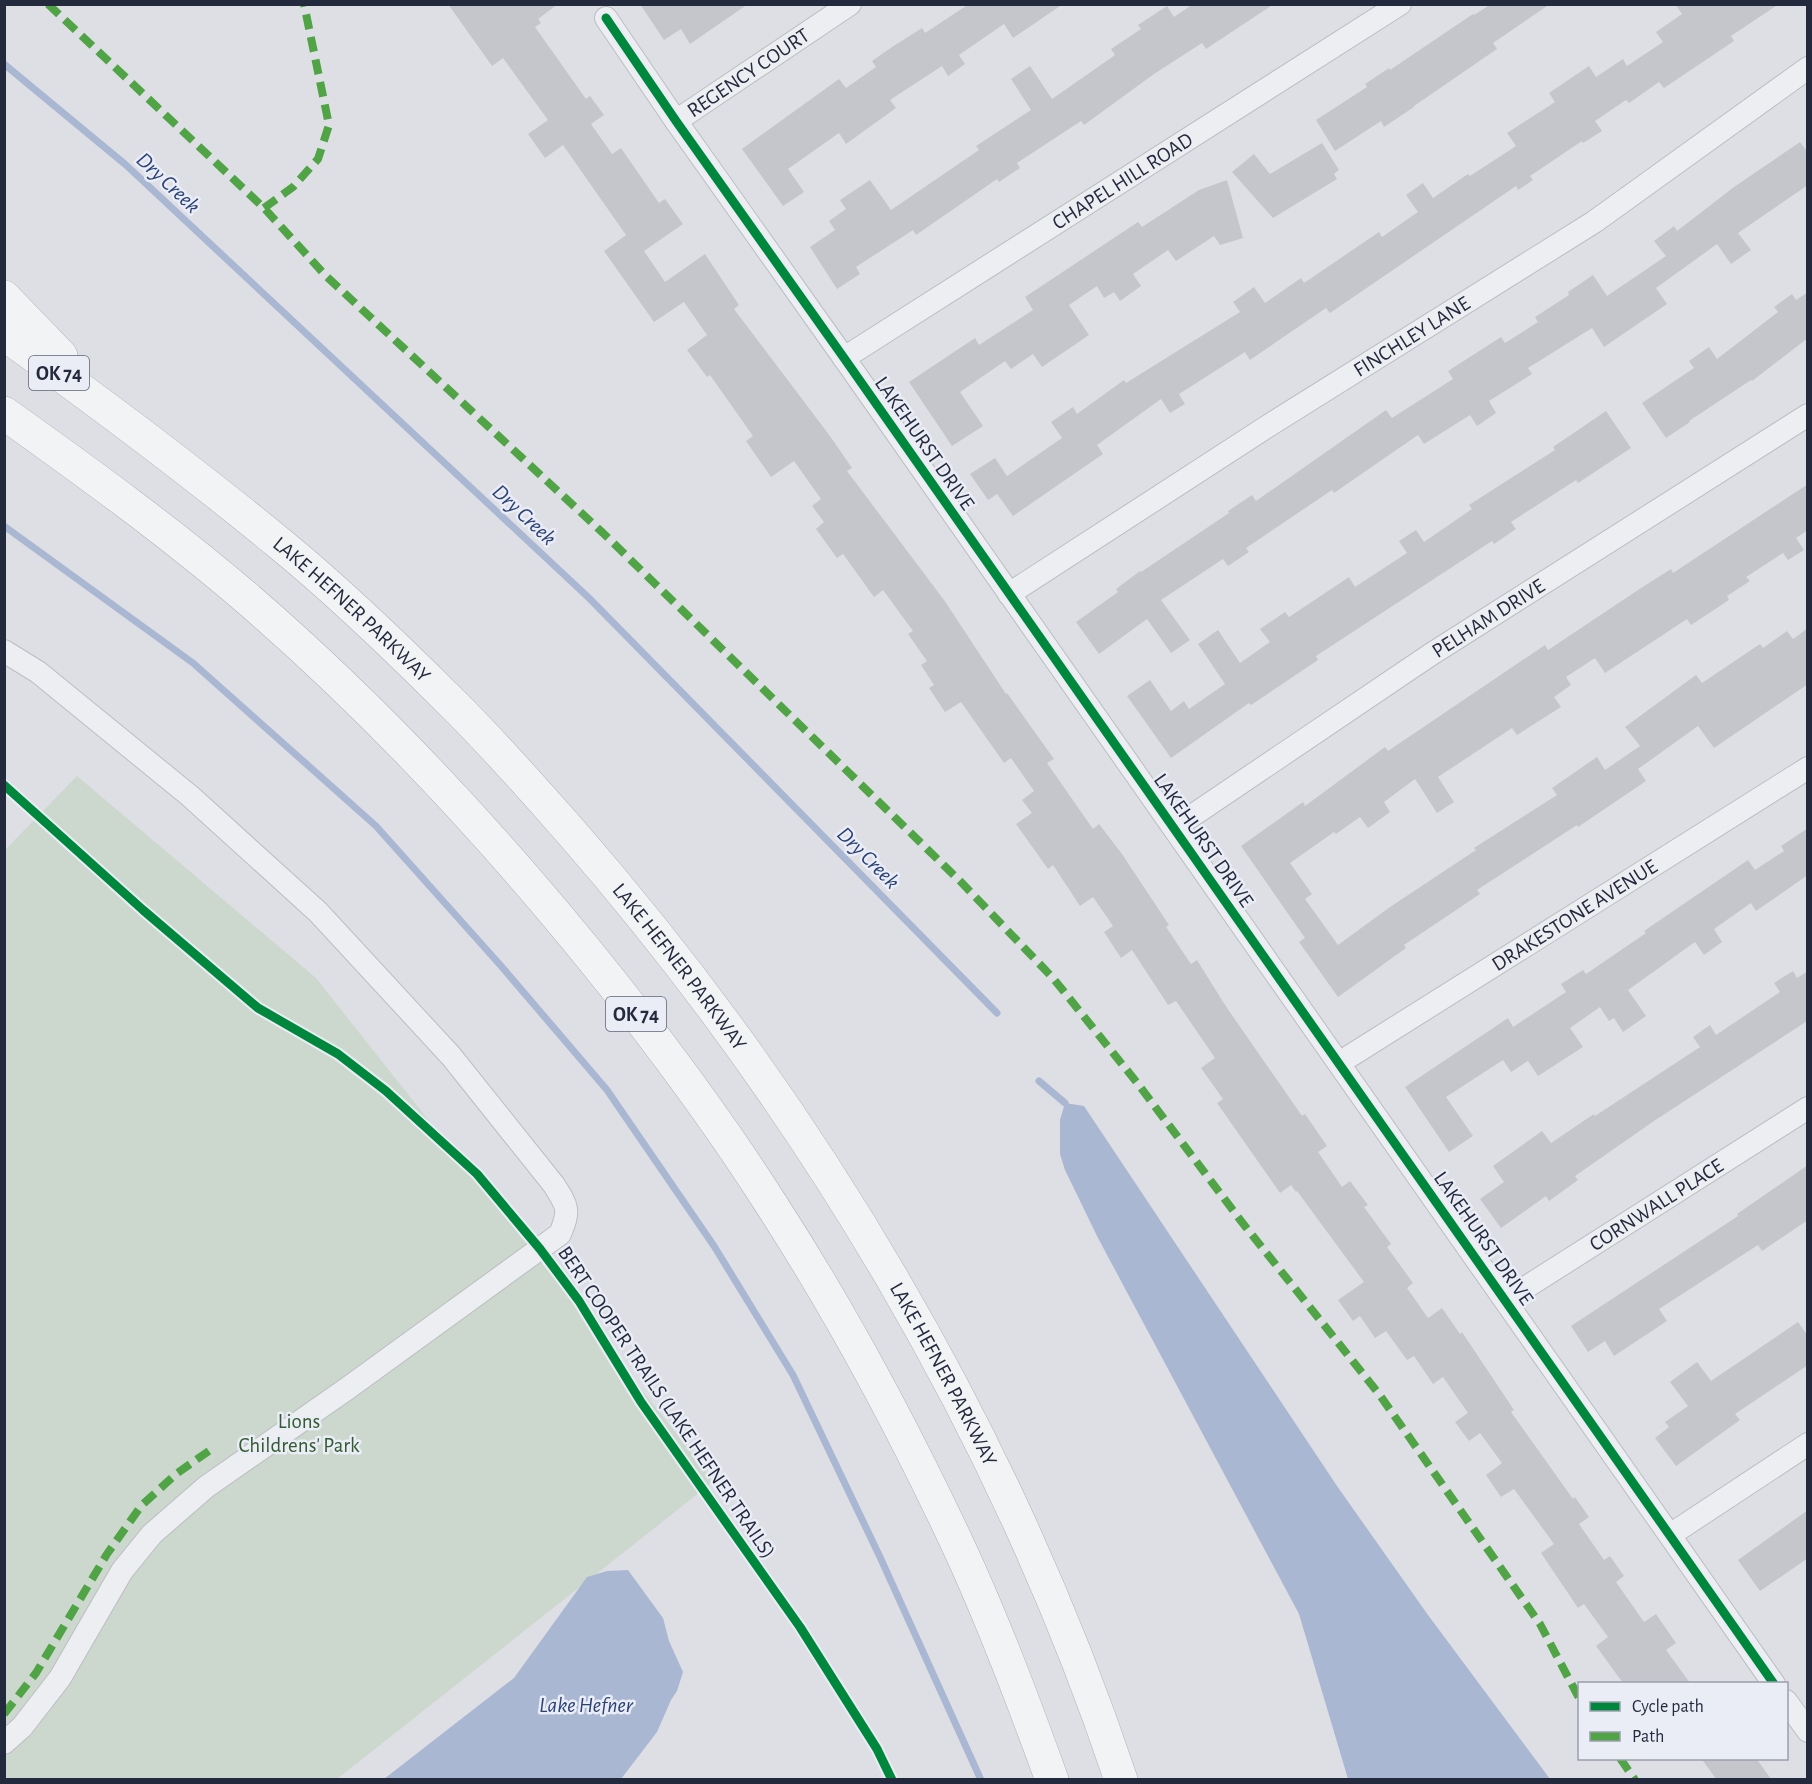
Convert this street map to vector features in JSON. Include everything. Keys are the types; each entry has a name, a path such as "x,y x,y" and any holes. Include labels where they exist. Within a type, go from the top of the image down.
{"highway":[{"path":"4,297 114,412"},
{"name":"LAKE HEFNER PARKWAY","path":"4,334 114,412 283,546 355,610 514,766 625,894 726,1024 819,1159 874,1248 956,1395 1027,1538 1070,1641 1121,1779"},
{"name":"OK 74","path":"4,413 167,533 250,601 337,681 422,764 491,838 555,912 662,1046 719,1125 772,1206 868,1367 959,1547 998,1636 1052,1779"}],"street":[{"name":"REGENCY COURT","path":"676,121 850,4"},
{"name":"CHAPEL HILL ROAD","path":"844,358 1400,4"},
{"name":"LAKEHURST DRIVE","path":"606,18 676,121 1773,1682"},
{"name":"FINCHLEY LANE","path":"1009,594 1268,426 1594,222 1808,68"},
{"name":"PELHAM DRIVE","path":"1174,828 1430,655 1808,415"},
{"path":"4,651 38,672 190,796 318,912 451,1056 554,1185 564,1201 567,1216 560,1234 348,1388 206,1487 152,1534 122,1571 60,1678 22,1727 4,1743"},
{"name":"DRAKESTONE AVENUE","path":"1339,1063 1808,768"},
{"name":"CORNWALL PLACE","path":"1506,1300 1808,1108"},
{"path":"1670,1534 1808,1444"},
{"path":"1788,1704 1808,1731"}],"green space":[{"name":"Lions Childrens' Park","path":"77,776 316,978 714,1481 337,1779 5,1779 4,851"}],"water":[{"path":"1065,1103 1084,1106 1337,1486 1428,1615 1550,1779 1348,1779 1299,1614 1098,1238 1065,1170 1060,1154 1060,1120"},
{"name":"Lake Hefner","path":"628,1570 663,1618 669,1641 683,1672 677,1691 657,1732 621,1779 384,1779 514,1678 587,1577 607,1571"}],"building":[{"path":"448,4 558,4 538,19 541,23 535,27 586,99 590,96 604,115 591,124 612,154 621,148 659,203 665,199 683,224 644,251 665,282 705,254 739,305 734,309 830,436 852,468 847,471 944,600 1006,694 1054,759 1047,763 1093,829 1099,824 1122,854 1169,925 1166,927 1191,964 1197,960 1225,1005 1302,1116 1305,1114 1327,1146 1318,1152 1342,1187 1350,1181 1368,1205 1364,1207 1391,1244 1387,1247 1413,1283 1407,1288 1428,1318 1442,1308 1460,1334 1462,1332 1514,1410 1511,1412 1573,1499 1575,1497 1589,1517 1579,1524 1604,1560 1610,1556 1624,1576 1616,1582 1644,1622 1656,1614 1676,1643 1666,1650 1689,1682 1622,1682 1596,1646 1608,1637 1584,1604 1578,1608 1541,1553 1554,1544 1514,1489 1501,1497 1486,1475 1502,1463 1480,1433 1469,1441 1455,1422 1468,1413 1443,1377 1433,1384 1414,1356 1407,1360 1386,1331 1375,1338 1360,1316 1353,1321 1338,1300 1364,1282 1297,1191 1291,1185 1280,1193 1217,1103 1223,1099 1201,1068 1215,1058 1176,1001 1168,1005 1132,950 1121,958 1104,932 1113,926 1093,897 1080,906 1053,865 1048,869 1016,824 1032,813 1022,800 1034,791 1011,758 1004,763 961,702 945,712 929,688 934,685 921,665 927,661 908,634 913,631 883,590 874,597 843,554 837,558 816,529 824,522 812,506 821,499 794,461 771,477 746,441 753,436 710,375 707,377 687,350 707,335 684,302 654,322 604,251 626,235 563,145 545,158 528,134 548,120 503,58 492,66"},
{"path":"640,4 748,4 690,44 681,29 664,40"},
{"path":"969,4 1063,4 1013,38 1004,24 959,55 965,64 948,76 942,66 890,100 896,108 846,144 839,133 788,169 804,192 783,206 742,149 839,79 846,88 876,67 872,61 892,47 922,28 925,33"},
{"path":"1193,4 1274,4 1206,49 1202,43 1154,74 1084,125 1081,121 1017,163 1020,168 999,182 997,179 916,235 913,230 856,267 860,274 837,289 810,247 835,230 829,221 846,209 840,200 870,180 891,210 979,150 976,146 1031,110 1011,79 1030,66 1052,99 1115,55 1111,49 1141,29 1138,25 1167,6 1174,17"},
{"path":"1491,4 1550,4 1493,43 1497,49 1414,107 1384,127 1381,121 1335,151 1316,120 1367,87 1365,84 1389,68 1390,70"},
{"path":"1675,4 1779,4 1731,36 1734,41 1664,88 1659,82 1629,103 1626,100 1595,121 1602,131 1583,143 1582,141 1530,176 1533,180 1518,190 1516,186 1330,313 1326,308 1250,360 1245,352 1179,394 1185,404 1170,413 1161,399 1097,445 1103,454 1013,516 997,494 988,500 970,474 995,458 1007,476 1062,438 1051,422 1073,407 1077,414 1124,380 1126,383 1240,312 1233,302 1254,287 1265,303 1301,278 1304,283 1379,232 1382,237 1418,212 1406,195 1423,183 1433,198 1516,146 1507,133 1555,102 1549,93 1589,66 1596,77 1623,59 1627,66 1663,42 1656,32 1682,14"},
{"path":"1800,142 1808,153 1808,185 1738,233 1751,250 1731,264 1717,244 1656,288 1667,304 1604,347 1592,328 1528,368 1532,374 1489,401 1496,413 1477,426 1470,415 1424,444 1418,435 1334,493 1332,490 1246,548 1249,552 1228,566 1223,559 1161,600 1190,640 1171,653 1147,619 1099,654 1076,622 1118,592 1116,589 1140,571 1229,513 1228,511 1252,495 1256,501 1386,410 1392,418 1453,379 1448,371 1501,337 1505,343 1538,322 1535,317 1569,295 1568,292 1593,275 1607,296 1666,256 1654,241 1674,226 1677,231 1734,187"},
{"path":"1322,143 1339,170 1334,174 1337,179 1273,218 1232,172 1254,154 1270,174"},
{"path":"1227,180 1243,238 1220,245 1214,236 1176,261 1168,250 1133,274 1141,286 1120,301 1114,292 1104,298 1097,286 1069,305 1089,335 1042,367 1033,354 1011,369 1005,361 960,392 983,426 952,446 909,382 975,338 979,345 1033,310 1025,297 1138,222 1142,227 1199,190"},
{"path":"1808,292 1808,338 1752,381 1666,438 1642,403 1694,368 1689,361 1709,347 1717,359 1778,312 1774,307 1792,294 1796,300"},
{"path":"1606,411 1631,448 1578,483 1576,480 1511,522 1516,529 1494,544 1492,541 1316,656 1318,660 1251,705 1249,703 1171,758 1127,696 1150,680 1171,711 1184,701 1189,709 1225,684 1198,644 1218,630 1240,663 1270,642 1260,629 1285,612 1289,617 1349,577 1355,587 1407,553 1399,541 1416,530 1424,542 1472,509 1469,505 1555,450 1553,447"},
{"path":"1808,484 1808,530 1796,538 1804,550 1788,560 1783,553 1746,577 1750,581 1727,596 1729,600 1691,625 1687,619 1605,673 1595,658 1566,677 1571,685 1554,697 1561,707 1517,735 1512,728 1438,777 1454,802 1437,813 1415,779 1384,802 1390,812 1368,828 1360,817 1290,863 1312,894 1305,899 1338,945 1390,907 1476,850 1474,848 1557,795 1552,788 1597,757 1605,770 1640,746 1625,727 1696,675 1702,683 1760,644 1763,648 1787,631 1793,639 1808,628 1808,684 1714,748 1698,726 1638,769 1646,781 1578,827 1577,825 1477,890 1480,894 1404,945 1406,948 1338,997 1299,942 1305,938 1241,846 1303,802 1305,806 1385,747 1388,751 1545,645 1548,650 1671,569 1673,573"},
{"path":"1808,828 1808,875 1756,911 1751,903 1714,929 1722,942 1704,955 1695,942 1628,990 1646,1016 1623,1032 1614,1018 1609,1021 1600,1007 1570,1028 1583,1047 1538,1076 1528,1061 1511,1072 1503,1060 1446,1097 1473,1136 1449,1152 1405,1087 1508,1018 1513,1027 1566,992 1561,984 1583,970 1586,974 1748,860 1755,870 1784,851 1781,846"},
{"path":"1793,971 1797,978 1808,971 1807,1021 1654,1121 1575,1176 1578,1180 1549,1201 1546,1196 1501,1228 1480,1199 1504,1182 1493,1166 1542,1131 1551,1143 1594,1114 1595,1116 1700,1047 1693,1037 1710,1025 1716,1035 1780,992 1774,983"},
{"path":"1808,1165 1808,1220 1762,1251 1758,1245 1659,1309 1667,1321 1614,1356 1605,1341 1588,1352 1571,1326 1738,1216 1737,1214"},
{"path":"1798,1322 1808,1336 1808,1365 1735,1414 1740,1420 1676,1466 1655,1438 1669,1427 1665,1422 1688,1406 1670,1382 1697,1362 1711,1381"},
{"path":"1808,1510 1808,1558 1760,1591 1738,1560"},
{"path":"1702,1760 1757,1760 1771,1779 1716,1779"}],"waterway":[{"name":"Dry Creek","path":"4,64 126,165 589,598 997,1013"},
{"path":"4,526 193,663 376,826 502,967 607,1090 714,1246 793,1375 880,1557 981,1780"},
{"name":"Dry Creek","path":"1039,1081 1065,1103"}],"marked path":[{"path":"48,4 264,208 326,276 603,533 962,883 1053,978 1138,1084 1241,1221 1379,1394 1540,1624 1578,1696"},
{"path":"264,208 293,187 318,159 329,125 304,4"},
{"path":"4,1714 36,1673 107,1554 141,1506 176,1474 213,1448"},
{"path":"1621,1760 1635,1780"}],"cycle path":[{"path":"606,18 676,121 1773,1682"},
{"name":"BERT COOPER TRAILS (LAKE HEFNER TRAILS)","path":"4,785 143,910 258,1008 338,1054 386,1091 477,1174 540,1249 579,1301 641,1402 800,1627 877,1749 892,1780"}]}
